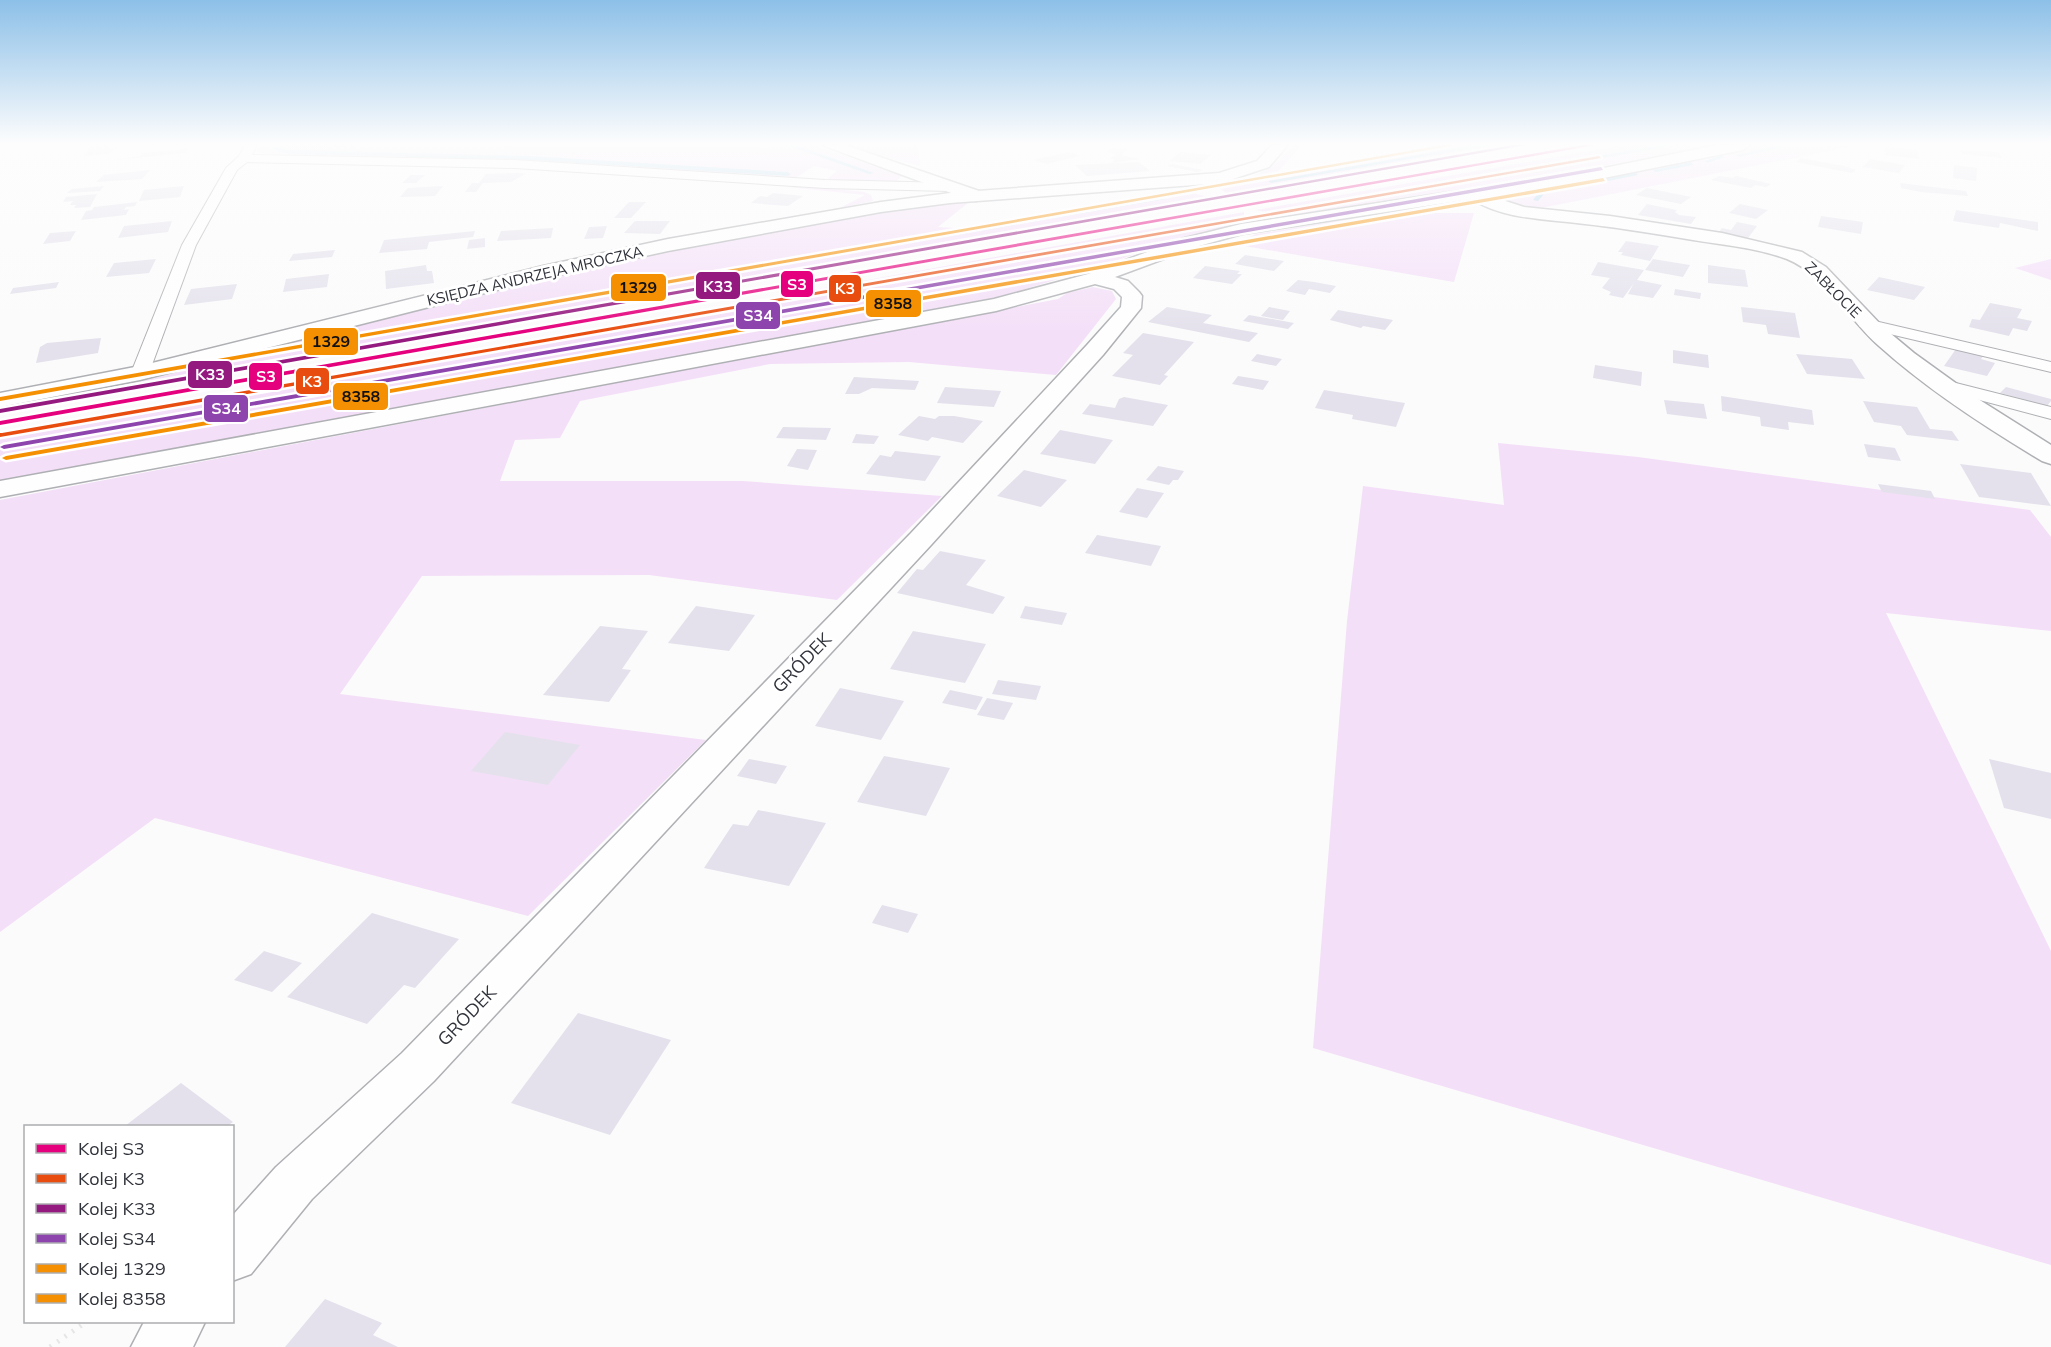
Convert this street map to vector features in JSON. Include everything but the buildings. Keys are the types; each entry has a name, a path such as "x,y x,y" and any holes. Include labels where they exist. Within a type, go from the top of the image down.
{"street":[{"name":"KSIĘDZA ANDRZEJA MROCZKA","path":"0,400 140,374 543,272 668,245 876,208"},
{"path":"0,489 996,305 1095,278 1192,242 1275,223 1371,208"},
{"path":"1454,208 1516,212"},
{"name":"ZABŁOCIE","path":"1502,208 1516,212 1641,226 1736,241 1797,256 1819,272 1866,324 2002,427 2051,456"},
{"name":"GRÓDEK","path":"234,1254 294,1183 418,1067 921,539 1095,350 1131,308 1132,296 1121,285 1095,278"},
{"path":"159,1347 177,1323"}],"lane":[{"path":"140,374 189,244 209,208"},
{"path":"1866,324 2051,367"},
{"path":"1944,385 2051,413"}],"path":[{"path":"50,1347 85,1323"}],"shaded area":[{"path":"917,208 962,208 938,227 974,229 1102,208 1176,208 304,358 310,354 128,385 534,281 739,236"},
{"path":"1268,208 1339,208 1283,216 1256,210"},
{"path":"1244,212 1244,224 1177,241 979,302 0,480 0,432 713,308"},
{"path":"1389,213 1474,213 1454,282 1233,244 1256,234"},
{"path":"2051,259 2051,280 2015,268"},
{"path":"1093,287 1112,291 1116,299 1056,375 909,362 770,364 580,401 560,438 515,440 500,481 743,481 942,496 837,600 649,575 422,576 340,694 706,740 528,916 155,818 0,932 0,500 1058,299 1067,293"},
{"path":"1498,443 1638,457 2030,510 2051,537 2051,631 1886,613 2051,951 2051,1265 1313,1048 1347,621 1363,486 1504,505"}],"waterway":[{"path":"298,346 1105,208"},
{"path":"1303,209 1310,208"}],"rail line":[{"name":"1329","path":"0,399 1094,208"},
{"name":"K33","path":"0,411 1164,208"},
{"name":"S3","path":"0,423 1234,208"},
{"name":"K3","path":"2,435 1307,208"},
{"name":"S34","path":"4,447 1378,208"},
{"name":"8358","path":"6,458 1443,208"}]}
